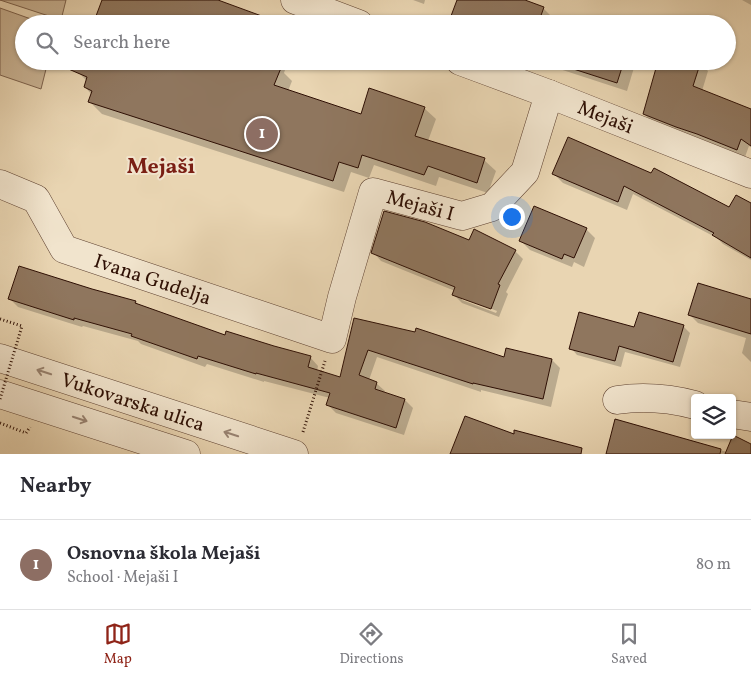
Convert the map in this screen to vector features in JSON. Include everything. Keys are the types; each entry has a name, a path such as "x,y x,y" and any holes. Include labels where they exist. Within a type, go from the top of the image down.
{"street":[{"path":"295,0 335,15"},
{"name":"Mejaši","path":"484,70 751,174"},
{"name":"Mejaši I","path":"332,339 342,297 373,192 462,216 492,207 525,172 549,94"},
{"name":"Ivana Gudelja","path":"0,184 36,199 64,249 332,339"},
{"name":"Vukovarska ulica","path":"0,358 298,443"},
{"name":"Vukovarska ulica","path":"0,394 186,454"},
{"path":"617,400 649,397 673,399 691,404"},
{"path":"736,415 751,417"}],"path":[{"path":"0,319 22,326 0,399"},
{"path":"298,443 332,339"},
{"path":"0,424 26,432"}],"shaded area":[{"path":"0,0 66,0 62,15 46,15"},
{"path":"0,8 20,15 15,15 15,70 46,70 41,89 0,75"}],"building":[{"path":"102,0 218,0 259,15 96,15"},
{"path":"457,0 525,0 544,7 541,15 451,15"},
{"path":"71,70 280,70 274,85 361,114 369,88 425,107 415,136 485,158 477,183 428,166 424,175 362,155 358,168 339,162 333,181 88,102 92,91 84,87 87,77"},
{"path":"577,70 621,70 617,83"},
{"path":"655,70 698,70 693,86 751,109 751,146 741,139 737,150 643,114"},
{"path":"568,137 651,173 654,168 729,207 736,195 751,203 751,258 712,235 714,233 624,186 618,202 552,174"},
{"path":"534,206 587,228 574,258 564,254 562,259 519,241"},
{"path":"384,211 425,222 469,240 474,229 516,250 498,284 500,285 491,309 452,295 455,287 371,253"},
{"path":"19,266 136,301 135,303 225,335 226,331 311,356 308,367 340,377 354,318 415,332 416,328 504,357 506,348 552,359 543,399 473,384 368,350 359,375 377,382 375,389 405,399 396,428 326,405 330,393 256,374 198,356 197,359 131,336 132,334 74,318 74,320 8,299"},
{"path":"698,283 751,299 751,334 688,315"},
{"path":"579,312 634,327 639,312 684,325 673,362 619,346 615,361 569,349"},
{"path":"465,416 514,434 514,430 582,448 581,454 450,454"},
{"path":"615,419 721,449 720,454 606,454"},
{"path":"736,436 751,444 751,454 725,454 731,439 736,439"}],"place":[{"name":"Osnovna škola Mejaši","path":"262,134"}],"district":[{"name":"Mejaši","path":"161,165"}]}
